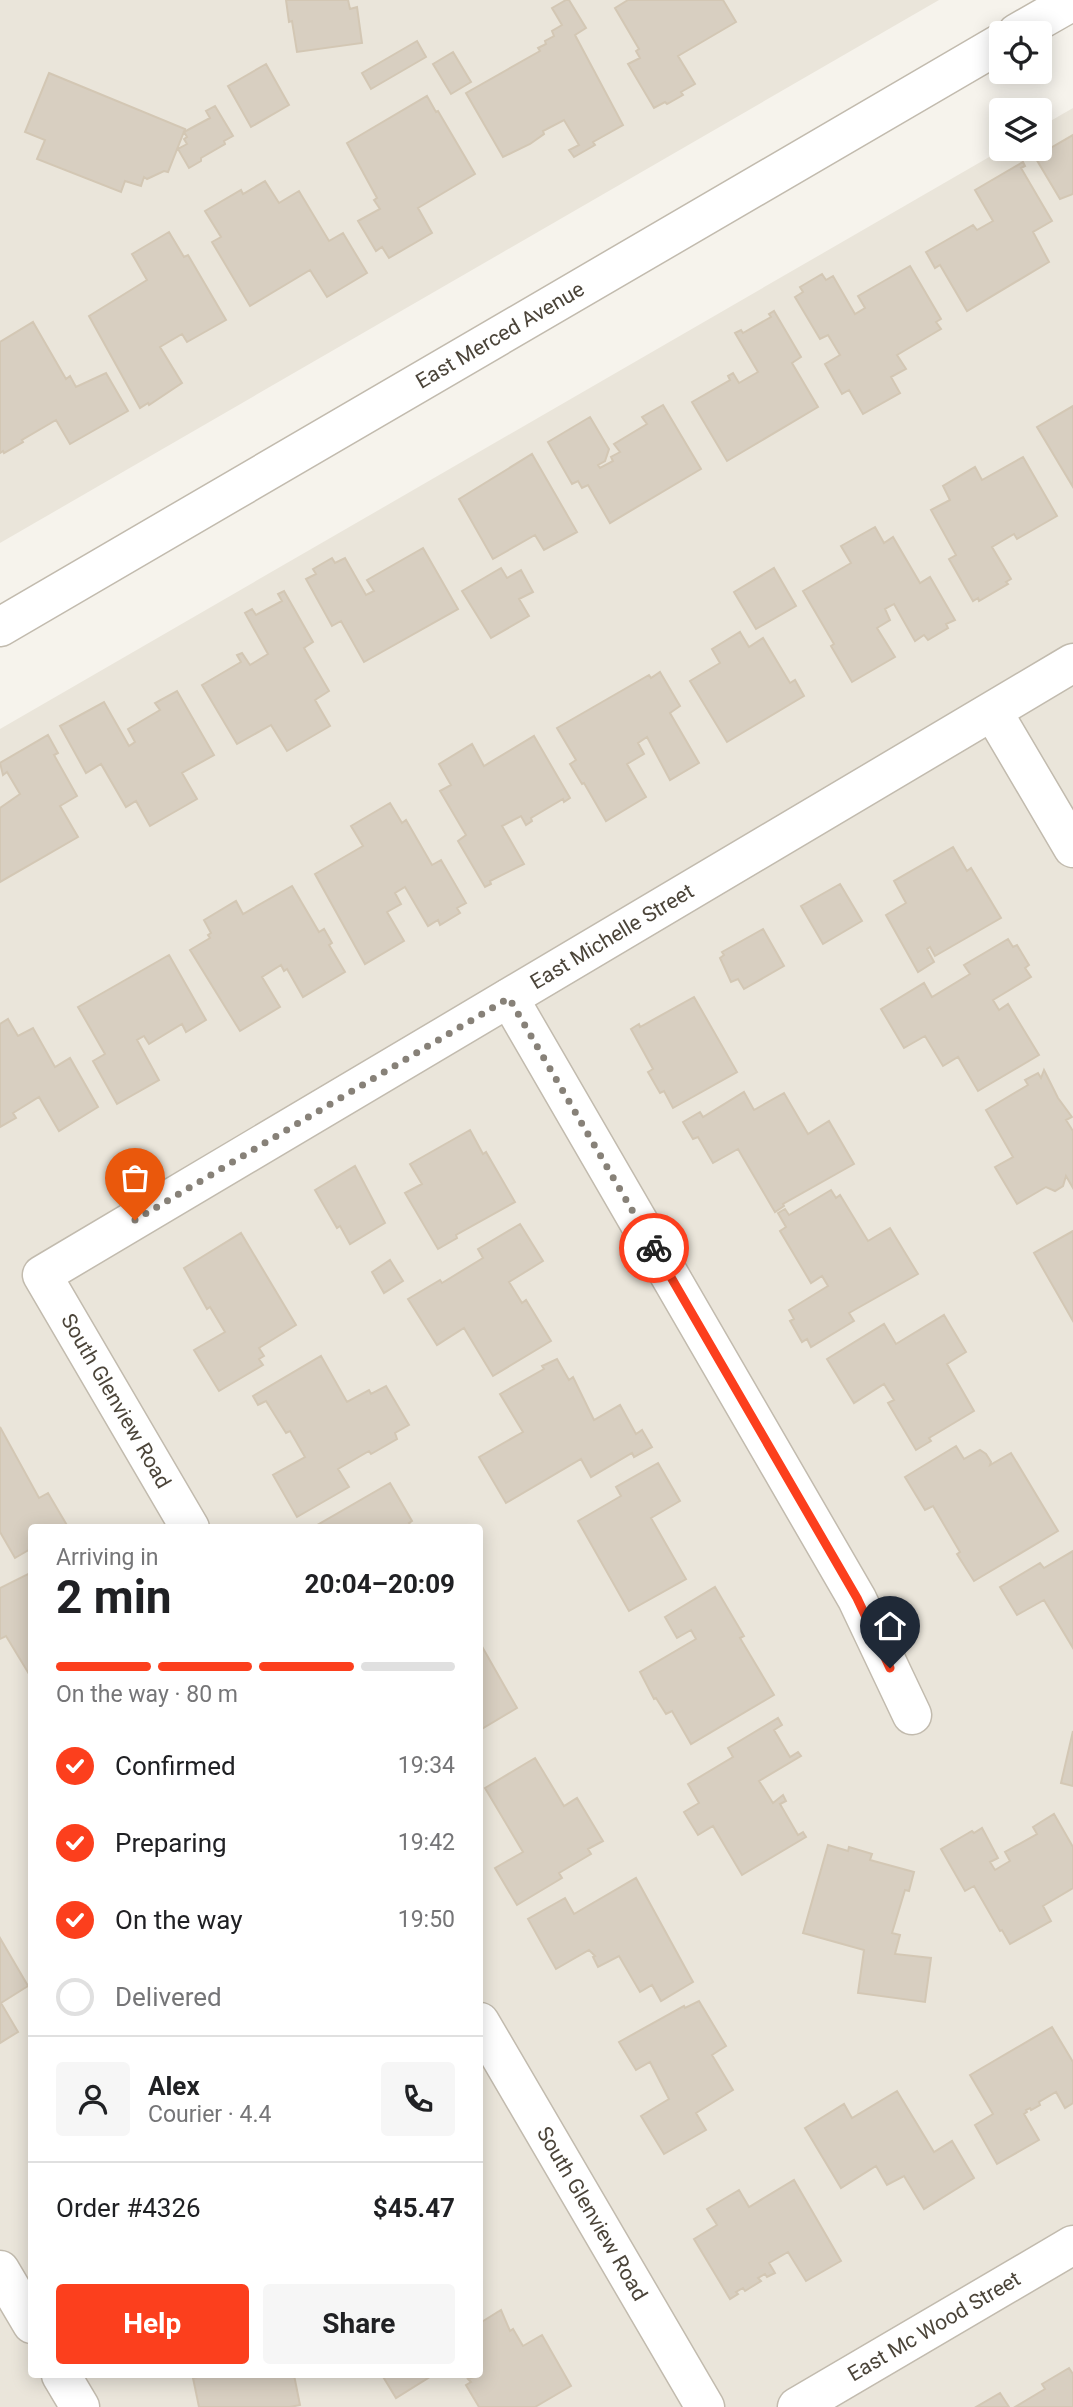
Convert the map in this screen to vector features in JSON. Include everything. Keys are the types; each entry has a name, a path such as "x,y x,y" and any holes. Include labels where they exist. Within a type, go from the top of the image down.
{"street":[{"path":"1038,21 1073,1"},
{"name":"East Merced Avenue","path":"0,627 989,50"},
{"name":"East Michelle Street","path":"42,1275 1073,663"},
{"path":"993,712 1073,848"},
{"path":"509,998 857,1598 912,1715"},
{"name":"South Glenview Road","path":"42,1275 188,1524"},
{"name":"South Glenview Road","path":"483,2027 705,2407"},
{"name":"East Mc Wood Street","path":"797,2407 1073,2245"},
{"path":"0,2270 28,2317"},
{"path":"63,2378 80,2407"}],"shaded area":[{"path":"0,0 939,0 0,543"},
{"path":"1073,108 1073,2407 0,2407 0,729 989,157 989,161 1052,161 1052,120"}],"building":[{"path":"286,0 348,0 350,9 357,7 362,43 297,52"},
{"path":"569,0 586,28 575,35 623,125 593,142 595,145 574,157 569,150 579,145 564,120 543,131 544,134 530,144 503,157 466,93 540,51 538,48 554,36 552,31 562,25 552,8"},
{"path":"628,0 723,0 736,22 678,56 695,84 681,92 683,95 654,108 628,64 640,58 636,51 639,49 615,8"},
{"path":"417,41 426,57 371,89 362,73"},
{"path":"453,52 471,82 451,94 433,64"},
{"path":"266,64 289,105 251,127 228,86"},
{"path":"49,73 185,129 168,172 164,171 147,179 144,177 141,186 125,181 121,192 37,159 45,140 25,132"},
{"path":"427,96 475,174 418,208 432,233 389,258 382,247 376,251 358,221 380,209 374,200 377,198 347,143"},
{"path":"215,106 233,136 189,168 178,149 187,144 184,132 210,118 206,111"},
{"path":"1073,135 1073,194 1060,199 1037,161 1052,161 1052,147"},
{"path":"1023,162 1025,166 1021,168 1052,221 1033,232 1049,262 967,311 940,265 935,268 926,252 973,225 977,230 993,221 975,190"},
{"path":"265,181 279,203 299,191 329,241 343,233 367,273 327,297 310,270 250,306 212,242 221,237 205,211 241,190 243,194"},
{"path":"169,232 184,257 188,255 226,320 187,342 182,334 160,347 182,383 140,408 89,316 147,280 132,254"},
{"path":"910,266 941,319 936,322 941,329 897,355 906,369 891,377 900,393 863,414 849,390 842,394 825,364 840,355 828,335 820,339 795,297 803,292 800,287 822,274 826,280 833,276 855,314 865,308 858,296"},
{"path":"774,311 801,357 792,363 818,407 727,461 692,402 730,380 728,376 733,373 739,383 758,372 735,333 741,330 743,333 771,317 769,314"},
{"path":"33,322 66,379 70,376 76,387 106,373 128,411 70,444 56,420 22,440 23,442 0,453 0,342"},
{"path":"663,405 701,469 610,523 588,485 582,488 578,481 572,484 548,442 590,417 609,449 605,461 598,465 600,468 613,461 611,457 620,452 614,444 647,424 642,417"},
{"path":"1073,406 1073,487 1037,427"},
{"path":"532,454 577,532 544,550 535,535 493,559 459,499"},
{"path":"1023,457 1057,516 1017,539 1014,534 992,547 1011,579 1006,582 1008,584 979,601 978,598 973,601 949,559 956,555 931,510 950,500 943,486 975,467 982,480"},
{"path":"875,527 884,543 893,537 920,583 930,577 955,620 946,624 948,628 928,640 924,635 915,641 894,604 885,609 890,620 877,628 895,657 852,682 831,646 834,644 803,591 851,563 841,546"},
{"path":"423,548 458,609 364,662 341,621 332,626 306,579 316,574 313,569 332,558 335,563 345,558 366,595 374,591 367,580"},
{"path":"501,568 507,578 521,570 533,592 519,599 529,616 491,638 462,591"},
{"path":"774,568 796,606 756,629 734,592"},
{"path":"284,591 313,642 304,648 329,691 315,700 330,726 287,751 271,725 237,744 202,685 241,662 237,655 242,653 250,665 268,654 245,613 252,609 256,615 282,601 278,594"},
{"path":"740,632 749,647 763,638 790,683 795,680 804,696 727,742 690,681 720,663 712,649"},
{"path":"660,672 680,706 670,713 699,763 670,780 647,737 638,743 644,754 627,764 646,797 606,821 570,764 576,760 557,728 649,675 651,678"},
{"path":"177,691 214,755 182,773 197,799 150,826 136,801 126,807 101,764 86,773 60,726 104,702 129,746 135,742 128,729 160,710 155,703"},
{"path":"48,735 58,753 54,755 77,796 60,806 78,837 0,882 0,808 20,794 7,772 3,775 0,763"},
{"path":"534,736 570,798 564,802 563,799 531,818 532,821 526,825 521,816 502,826 524,864 490,881 491,884 485,887 458,841 466,835 440,791 451,785 439,764 472,744 484,766"},
{"path":"390,803 402,823 406,820 432,865 441,860 466,903 457,908 460,913 440,925 438,920 428,926 405,887 395,893 401,904 387,912 404,941 365,964 315,874 363,846 351,826"},
{"path":"953,847 967,871 971,868 1001,918 935,956 930,947 927,949 934,962 918,972 886,915 906,903 894,881"},
{"path":"840,884 862,921 823,944 801,906"},
{"path":"292,886 319,932 324,929 332,943 329,945 345,972 303,997 287,969 284,971 281,965 262,977 280,1007 240,1031 190,950 210,938 208,935 211,933 204,920 236,901 243,914"},
{"path":"763,929 784,966 744,989 738,979 731,982 720,958 724,955 722,952"},
{"path":"1008,939 1013,947 1017,945 1029,965 1025,968 1031,977 993,1000 999,1010 1008,1004 1039,1055 978,1091 958,1057 943,1066 925,1036 904,1048 881,1009 924,983 932,997 970,974 964,965"},
{"path":"169,955 206,1020 186,1032 182,1024 149,1044 144,1036 137,1040 159,1080 117,1104 93,1061 105,1054 78,1007"},
{"path":"694,997 737,1072 673,1108 664,1091 660,1093 648,1072 653,1069 631,1029 639,1024 640,1027"},
{"path":"8,1019 18,1036 33,1028 55,1067 70,1058 98,1107 59,1131 39,1097 13,1113 16,1118 0,1127 0,1024"},
{"path":"1044,1070 1058,1098 1072,1117 1066,1120 1073,1131 1073,1188 1066,1176 1063,1186 1055,1191 1046,1187 1017,1204 995,1167 1013,1157 986,1110 1028,1085 1025,1080 1038,1073 1041,1078"},
{"path":"744,1092 754,1110 784,1093 808,1134 829,1121 854,1164 783,1204 784,1206 775,1212 738,1149 713,1163 698,1137 693,1139 683,1122 700,1112 703,1117"},
{"path":"470,1130 515,1202 456,1235 457,1238 438,1249 405,1193 422,1184 410,1164"},
{"path":"355,1166 385,1223 350,1244 340,1226 337,1228 315,1190"},
{"path":"831,1190 836,1198 840,1195 868,1241 890,1228 918,1274 849,1313 854,1321 811,1347 807,1339 802,1342 790,1321 794,1319 789,1310 828,1286 822,1276 811,1283 780,1231 786,1227 778,1213 785,1209 789,1215"},
{"path":"520,1224 543,1261 509,1282 522,1303 526,1300 551,1341 493,1376 464,1328 437,1345 408,1299 440,1280 442,1283 483,1258 478,1249"},
{"path":"1073,1231 1073,1321 1034,1253"},
{"path":"241,1233 296,1325 259,1348 264,1356 259,1359 263,1365 219,1391 194,1350 225,1332 210,1307 207,1309 184,1268"},
{"path":"390,1260 403,1281 384,1293 372,1272"},
{"path":"944,1315 966,1352 947,1364 974,1411 929,1438 931,1441 916,1450 888,1403 894,1400 884,1384 854,1403 827,1359 884,1324 896,1344"},
{"path":"321,1356 347,1402 369,1390 371,1394 386,1386 409,1425 395,1433 397,1439 338,1469 349,1487 297,1517 273,1475 305,1457 290,1431 286,1433 266,1401 258,1405 253,1396"},
{"path":"557,1359 569,1380 573,1377 594,1420 620,1405 636,1434 642,1430 652,1447 634,1457 632,1453 591,1477 581,1459 506,1503 479,1457 523,1432 500,1394"},
{"path":"0,1427 39,1498 48,1493 66,1524 28,1524 28,1550 15,1558 0,1532"},
{"path":"956,1446 964,1459 980,1450 986,1454 990,1465 1011,1453 1058,1531 974,1581 933,1506 925,1510 905,1477"},
{"path":"658,1463 680,1501 651,1518 686,1579 629,1611 578,1521 621,1496 616,1487"},
{"path":"390,1483 412,1521 410,1524 319,1524"},
{"path":"1073,1551 1073,1648 1044,1600 1017,1615 1000,1587 1040,1563 1044,1568"},
{"path":"28,1574 28,1672 6,1636 0,1639 0,1588"},
{"path":"715,1587 744,1636 740,1638 774,1695 691,1744 672,1711 666,1714 656,1698 654,1699 640,1672 696,1639 691,1630 677,1638 665,1617"},
{"path":"483,1648 517,1708 483,1728"},
{"path":"778,1718 782,1725 774,1730 790,1757 798,1752 801,1756 759,1781 773,1803 783,1795 786,1801 780,1804 798,1835 803,1832 806,1837 742,1875 713,1826 698,1835 684,1812 699,1803 688,1784 733,1757 728,1748"},
{"path":"1073,1731 1073,1786 1061,1783"},
{"path":"535,1758 564,1806 577,1798 603,1841 588,1849 591,1854 559,1873 562,1878 517,1905 495,1868 523,1852 485,1788"},
{"path":"1054,1814 1073,1847 1073,1888 1043,1906 1051,1921 1010,1944 974,1886 965,1891 941,1849 982,1828 998,1858 990,1862 995,1870 1010,1861 1005,1852 1037,1834 1033,1827"},
{"path":"828,1845 848,1851 849,1847 872,1854 870,1860 914,1872 909,1891 905,1890 892,1933 900,1935 895,1954 931,1958 925,2002 858,1993 864,1950 803,1933"},
{"path":"636,1878 693,1982 661,2001 652,1985 640,1992 619,1956 598,1967 593,1957 595,1956 589,1950 556,1969 528,1919 565,1898 574,1914"},
{"path":"0,1938 28,1986 1,2003 18,2032 0,2043"},
{"path":"699,2001 726,2046 712,2055 733,2090 696,2113 706,2130 664,2154 641,2116 669,2099 650,2062 636,2070 619,2042 684,2006 685,2008"},
{"path":"1052,2027 1073,2062 1073,2103 1065,2108 1056,2092 1039,2102 1040,2105 1026,2110 1024,2114 1039,2140 997,2164 975,2125 993,2114 970,2075"},
{"path":"897,2091 934,2152 952,2141 974,2178 924,2209 904,2176 887,2185 876,2166 841,2188 805,2128 844,2104 852,2118"},
{"path":"794,2180 841,2261 806,2281 788,2252 769,2263 775,2273 758,2278 761,2281 745,2291 743,2288 736,2292 738,2294 730,2299 694,2239 717,2225 707,2209 739,2190 749,2207"},
{"path":"501,2310 510,2331 513,2329 523,2346 542,2335 571,2386 535,2407 479,2407 466,2385 471,2382 468,2379 483,2378 483,2321"},
{"path":"1069,2368 1073,2374 1073,2407 1015,2407 1045,2389 1042,2384"},
{"path":"193,2378 295,2378 300,2405 290,2407 199,2407"},
{"path":"384,2378 428,2378 396,2398"},
{"path":"1000,2393 1009,2407 976,2407"}],"way so far":[{"path":"135,1220 509,998 654,1248"}],"route":[{"path":"654,1248 857,1598 890,1668"}]}
